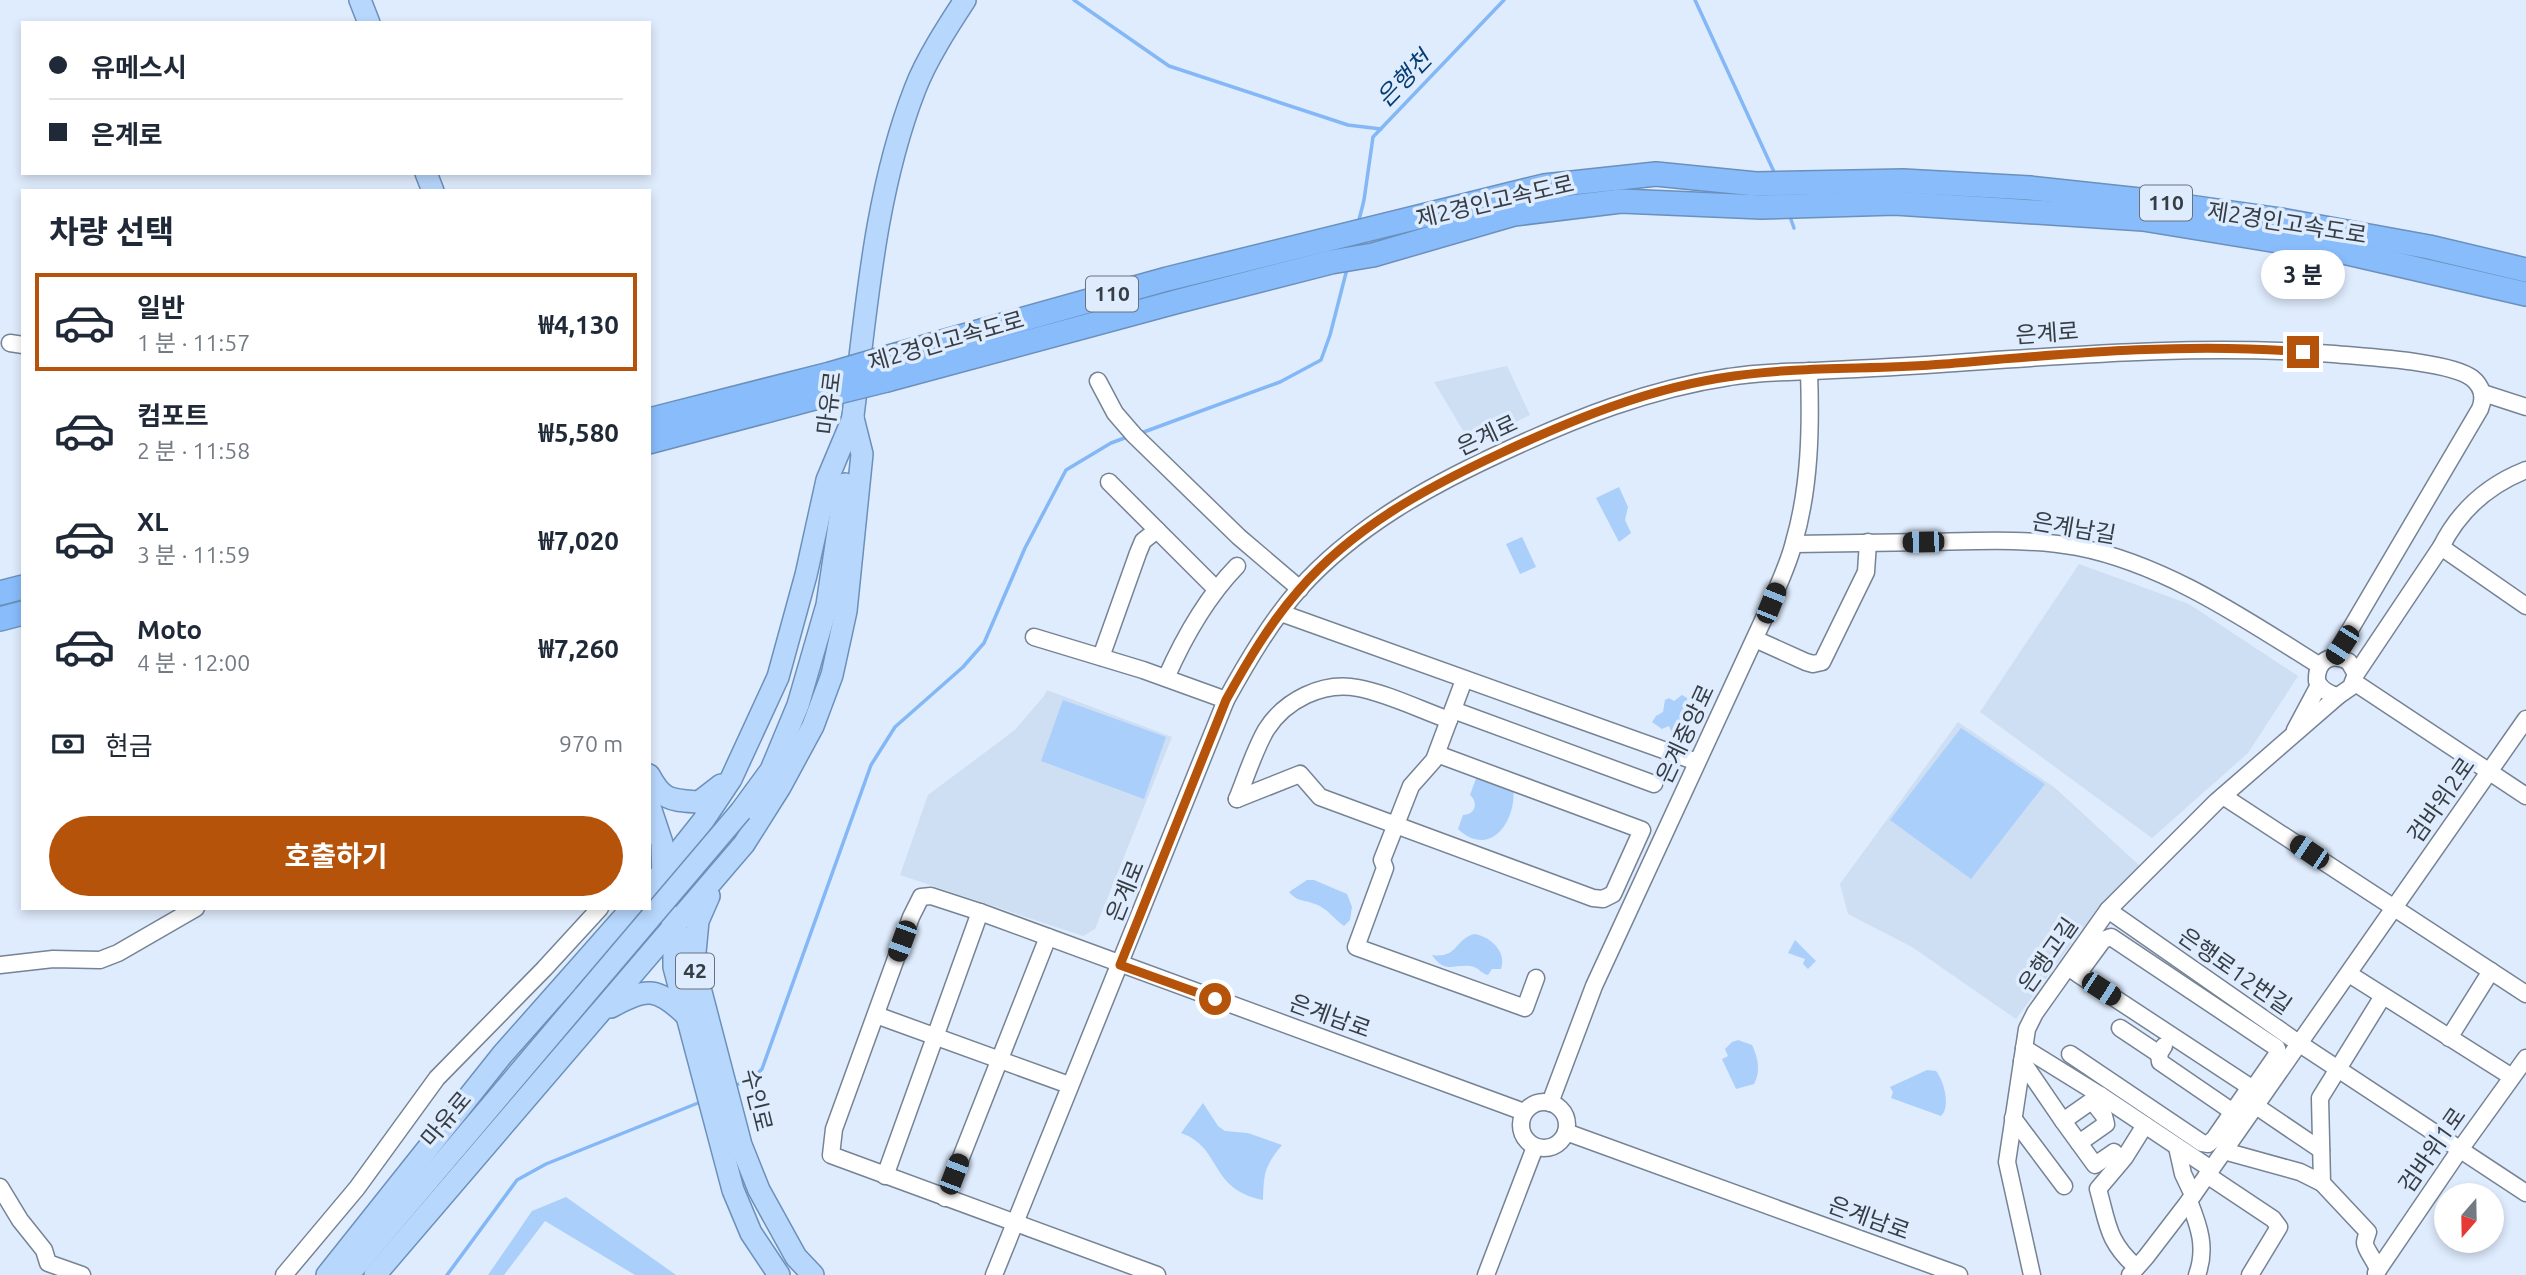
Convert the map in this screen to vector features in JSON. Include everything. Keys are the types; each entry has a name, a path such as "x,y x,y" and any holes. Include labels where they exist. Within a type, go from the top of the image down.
{"highway":[{"name":"제2경인고속도로","path":"886,369 1167,279 1544,186 1656,174 1756,184 1928,183 2030,188 2140,200 2294,222 2429,247 2526,270"},
{"name":"제2경인고속도로","path":"651,441 886,369 1331,262 1373,255 1514,214 1621,201 1761,207 1895,203 2143,219 2339,251 2526,294"},
{"name":"제2경인고속도로","path":"651,420 828,385"},
{"path":"0,593 21,588"},
{"path":"0,619 21,614"}],"main road":[{"path":"360,0 368,21"},
{"name":"마유로","path":"348,1275 741,811 771,770 798,705 827,605 876,238 889,167 915,86 965,0"},
{"path":"654,874 703,821 731,777 778,677 806,575 827,480 853,418"},
{"path":"375,1275 744,844 780,787 813,726 832,675 846,611 862,453 853,418"},
{"path":"651,779 659,793 672,800 699,802 731,777"},
{"name":"수인로","path":"651,810 662,843 654,874 674,928 694,965 741,1145 759,1190 796,1257 813,1275"},
{"path":"694,965 698,920 729,862"},
{"path":"611,931 620,910"},
{"path":"327,1275 502,1055 630,910"},
{"name":"수인로","path":"674,928 674,967 733,1190 751,1233 779,1275"},
{"path":"600,1013 634,993 653,993 668,998 686,1015"}],"street":[{"name":"은계로","path":"994,1275 1226,700 1260,643 1300,589 1348,544 1400,506 1437,484 1590,413 1693,383 1769,372 2077,354 2224,349 2284,351 2397,361 2451,370 2472,378 2483,393"},
{"name":"은계중앙로","path":"1550,1103 1594,986 1755,639 1794,544 1802,511 1808,458 1809,371"},
{"path":"1098,381 1115,413 1134,435 1239,537 1300,589"},
{"path":"2526,407 2483,393 2480,409 2327,661 2349,662 2355,678 2526,796"},
{"name":"은행고길","path":"2032,1275 2007,1162 2027,1029 2035,1013 2073,971 2108,910 2223,796 2338,696 2348,691 2441,547 2451,527 2468,508 2485,492 2526,470"},
{"path":"1109,482 1215,589"},
{"path":"1101,657 1143,541 1157,530"},
{"path":"1755,639 1813,664 1822,662 1866,572 1868,542"},
{"name":"은계남길","path":"1794,544 2042,542 2078,547 2155,572 2327,661"},
{"path":"2441,547 2526,606"},
{"path":"1166,678 1176,655 1215,589 1237,566"},
{"path":"1281,614 1697,762"},
{"path":"1034,637 1166,678 1226,700"},
{"name":"은행고길","path":"2291,738 2319,685 2316,676 2327,661"},
{"path":"1464,680 1437,754 1411,786 1382,860 1385,868 1356,947 1525,1008 1536,978"},
{"path":"2319,685 2327,693 2338,696"},
{"path":"1437,754 1642,830 1613,894 1603,899 1593,898 1320,797 1300,774 1237,799 1267,729 1282,711 1309,693 1329,688 1360,688 1451,715 1654,784"},
{"name":"검바위2로","path":"2133,1271 2191,1198 2526,719"},
{"path":"2223,796 2526,994"},
{"name":"은계남로","path":"876,1015 911,917 921,897 931,896 1524,1112"},
{"path":"0,965 54,959 100,960 118,953 193,910"},
{"path":"284,1275 337,1214 437,1078 598,910"},
{"name":"은행로12번길","path":"2108,910 2300,1044 2526,1193"},
{"path":"885,1176 980,912"},
{"path":"946,1198 998,1059 1048,937"},
{"path":"2111,937 2277,1048 2278,1053 2253,1089 2073,971 2103,940 2111,937"},
{"path":"2449,1038 2491,971"},
{"path":"2348,974 2512,1077"},
{"path":"2224,1151 2300,1172 2322,1183 2320,1098 2383,996"},
{"path":"1069,1085 876,1015 834,1129 831,1155 1015,1223 1122,1269 1157,1275"},
{"path":"2120,1028 2159,1054"},
{"path":"2171,1035 2159,1054 2160,1062 2233,1112"},
{"path":"2070,1054 2202,1143 2208,1144 2214,1139 2250,1087"},
{"path":"2023,1055 2068,1075 2097,1098 2145,1125 2273,1219 2279,1227 2250,1275"},
{"path":"2023,1055 2044,1093 2095,1166 2115,1152"},
{"name":"검바위1로","path":"2376,1272 2526,1058"},
{"path":"2044,1093 2068,1075"},
{"path":"2063,1121 2097,1098"},
{"path":"2079,1143 2106,1124 2097,1098"},
{"path":"1550,1103 1562,1111 1567,1125 1566,1132 1557,1144 1542,1149 1524,1138 1520,1125 1524,1112 1536,1104 1550,1103"},
{"path":"2256,1106 2321,1150"},
{"path":"2013,1118 2064,1186"},
{"path":"2133,1271 2112,1241 2098,1189 2125,1157 2145,1125"},
{"name":"은계남로","path":"1566,1132 1959,1275"},
{"path":"1486,1275 1535,1147"},
{"path":"2177,1147 2202,1236 2203,1248 2197,1275"},
{"name":"검바위1로","path":"2322,1183 2368,1231 2366,1249 2375,1259 2376,1272"},
{"path":"0,1187 20,1220 44,1250 48,1263 82,1275"}],"shaded area":[{"path":"1507,366 1530,415 1471,444 1434,382"},
{"path":"1619,487 1628,507 1625,520 1631,533 1619,542 1596,498"},
{"path":"1522,537 1536,567 1520,574 1506,544"},
{"path":"2079,564 2189,604 2298,676 2248,753 2152,838 1980,712"},
{"path":"1047,690 1172,737 1095,929 1083,936 900,875 928,795 1015,730"},
{"path":"1682,695 1687,698 1688,711 1692,711 1690,728 1685,727 1681,734 1673,736 1669,726 1662,729 1652,722 1663,712 1665,700 1669,698 1674,701"},
{"path":"1063,700 1166,737 1144,799 1041,761"},
{"path":"1958,722 2054,787 2140,866 2097,909 2016,1019 1912,947 1848,914 1840,884"},
{"path":"1961,728 2045,784 1971,879 1890,820"},
{"path":"1478,773 1513,786 1511,811 1506,822 1500,832 1481,840 1458,829 1463,815 1473,811 1474,802 1470,795"},
{"path":"1307,880 1314,880 1347,894 1352,907 1350,920 1344,926 1323,908 1298,899 1289,892"},
{"path":"1475,934 1487,938 1500,951 1501,969 1492,969 1488,975 1474,967 1447,967 1432,955 1447,954 1468,936"},
{"path":"1795,940 1816,961 1808,969 1803,964 1805,959 1788,953"},
{"path":"1738,1040 1752,1045 1758,1070 1754,1084 1736,1089 1722,1059 1728,1056 1725,1049"},
{"path":"1927,1070 1936,1071 1944,1087 1946,1107 1941,1116 1891,1098 1893,1092 1890,1087"},
{"path":"1203,1103 1218,1126 1225,1131 1248,1133 1282,1145 1266,1171 1263,1200 1245,1195 1233,1187 1204,1148 1181,1133"},
{"path":"566,1197 676,1275 635,1275 545,1221 504,1275 488,1275 532,1211"}],"waterway":[{"path":"1074,0 1169,66 1348,125 1381,129"},
{"name":"은행천","path":"1358,224 1373,137 1504,0"},
{"path":"1695,0 1775,174"},
{"path":"1789,214 1794,228"},
{"path":"1141,433 1280,382 1321,360 1347,269"},
{"path":"732,1087 754,1077 762,1069 871,765 895,727 963,667 984,643 1025,548 1066,470 1111,443 1130,436"},
{"path":"447,1275 517,1180 546,1164 703,1101"}],"route":[{"path":"1215,999 1120,965 1226,700 1238,679 1260,643 1300,589 1348,544 1400,506 1479,463 1590,413 1660,391 1713,379 1769,372 1941,364 2090,353 2224,349 2303,352"}]}
